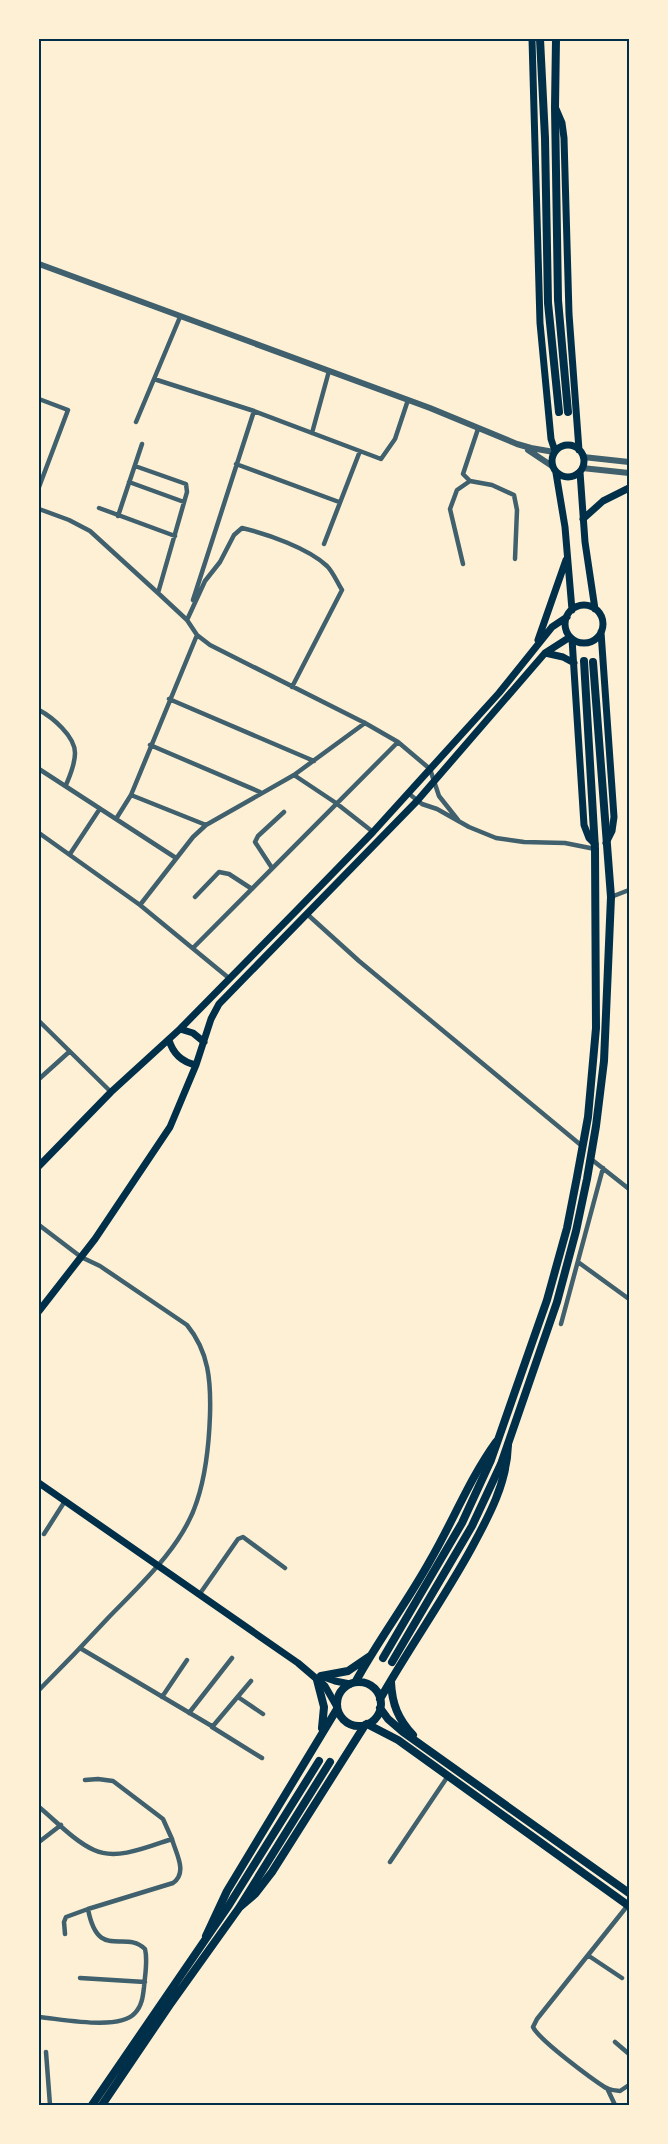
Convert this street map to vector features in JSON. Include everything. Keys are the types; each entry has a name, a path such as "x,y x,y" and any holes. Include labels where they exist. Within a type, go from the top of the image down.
{"main road":[{"path":"532,39 540,323 551,439 555,452"},
{"path":"540,39 545,138 548,303 563,412 558,300 556,39"},
{"path":"555,107 562,123 564,138 569,314 581,453 583,519 595,609 603,622 601,632 614,817 612,831 606,843"},
{"path":"572,610 568,555 551,461 555,452 565,445 573,446 581,453"},
{"path":"554,469 562,477 570,478 581,470"},
{"path":"583,519 603,501 629,488"},
{"path":"536,647 568,555"},
{"path":"39,1166 111,1092 169,1040 230,979 373,832 504,687 552,627 567,617 572,610 581,606 595,609"},
{"path":"567,617 566,630 571,638 574,663 584,825 595,847"},
{"path":"39,1311 95,1239 170,1127 196,1065 211,1019 219,1004 417,801 546,652 571,638 586,643 595,639 601,632"},
{"path":"546,652 558,654 574,663"},
{"path":"383,1658 462,1523 499,1438 536,1336 557,1264 583,1147 596,1028 595,847 589,661 611,897 604,1061 591,1159 576,1231 557,1302 509,1443 472,1526 392,1662"},
{"path":"180,1029 193,1033 204,1042"},
{"path":"169,1040 176,1055 185,1062 196,1065"},
{"path":"204,1941 223,1899 337,1708 342,1691 353,1682 421,1578 485,1459 499,1438"},
{"path":"380,1699 460,1568 484,1523 505,1476 509,1443"},
{"path":"39,1483 319,1678 330,1692 340,1715 351,1724 366,1725 392,1736 629,1905"},
{"path":"319,1678 348,1671 373,1653"},
{"path":"239,1908 255,1894 272,1872 366,1725 374,1719 380,1708 378,1693 369,1684 319,1678"},
{"path":"319,1678 324,1707 324,1722 320,1738"},
{"path":"391,1681 393,1701 399,1718 427,1749"},
{"path":"380,1708 398,1728 629,1893"},
{"path":"92,2105 204,1941 319,1761"},
{"path":"102,2105 239,1908 330,1762"}],"street":[{"path":"39,264 408,400 517,444 555,452"},
{"path":"136,422 180,317"},
{"path":"312,433 329,371"},
{"path":"154,379 254,411 381,459 386,455 388,447 395,439 408,400"},
{"path":"39,399 68,410 42,473 39,487"},
{"path":"187,620 254,411"},
{"path":"478,429 463,474 470,481 492,485 514,495 517,510 515,559"},
{"path":"118,516 142,444"},
{"path":"517,444 554,469"},
{"path":"324,544 360,451"},
{"path":"581,453 629,462"},
{"path":"236,464 339,502"},
{"path":"135,466 186,484 187,492 158,593"},
{"path":"581,470 629,473"},
{"path":"464,564 450,509 457,490 470,481"},
{"path":"129,482 184,502"},
{"path":"99,508 175,536"},
{"path":"39,509 90,531 187,620 197,635 223,652 365,723 398,742 430,769 442,801 458,820"},
{"path":"187,620 205,581 220,562 234,536 242,528 290,545 318,560 327,566 342,590 292,687"},
{"path":"116,819 130,795 197,635"},
{"path":"169,699 314,761"},
{"path":"39,710 63,728 75,750 73,768 66,785"},
{"path":"140,905 193,837 206,825 294,775 365,723"},
{"path":"193,948 398,742"},
{"path":"150,745 261,792"},
{"path":"39,769 176,858"},
{"path":"294,775 336,803 373,832"},
{"path":"408,793 417,801 496,838 595,847"},
{"path":"130,795 206,825"},
{"path":"70,854 99,810"},
{"path":"272,868 255,842 258,836 284,812"},
{"path":"39,833 140,905 230,979"},
{"path":"195,897 219,872 229,874 252,889"},
{"path":"611,897 629,890"},
{"path":"307,914 359,961 583,1147"},
{"path":"39,1021 111,1092"},
{"path":"40,1077 69,1052"},
{"path":"591,1159 629,1189"},
{"path":"561,1324 603,1168"},
{"path":"39,1225 81,1257 100,1266 187,1325 198,1338 207,1360 210,1402 209,1440 204,1475 197,1504 184,1529 158,1567 39,1690"},
{"path":"578,1262 629,1299"},
{"path":"44,1534 65,1502"},
{"path":"200,1595 238,1539 243,1537 285,1568"},
{"path":"80,1648 262,1758"},
{"path":"189,1713 232,1658"},
{"path":"162,1697 187,1660"},
{"path":"210,1725 213,1726 251,1681"},
{"path":"238,1697 263,1714"},
{"path":"390,1862 448,1776"},
{"path":"66,1934 64,1922 66,1917 177,1881 181,1869 163,1819 113,1781 85,1780"},
{"path":"39,1807 86,1844 101,1852 134,1851 172,1839"},
{"path":"39,1842 61,1825"},
{"path":"629,1905 537,2019 534,2027 536,2032 551,2045 607,2088 620,2091 629,2085"},
{"path":"39,2017 122,2022 137,2012 142,2003 145,1982 145,1949 138,1944 105,1940 100,1937 91,1923 88,1909"},
{"path":"589,1956 622,1978"},
{"path":"80,1978 145,1982"},
{"path":"615,2042 629,2054"},
{"path":"46,2052 50,2105"},
{"path":"39,2085 48,2086"},
{"path":"607,2088 615,2105"}]}
